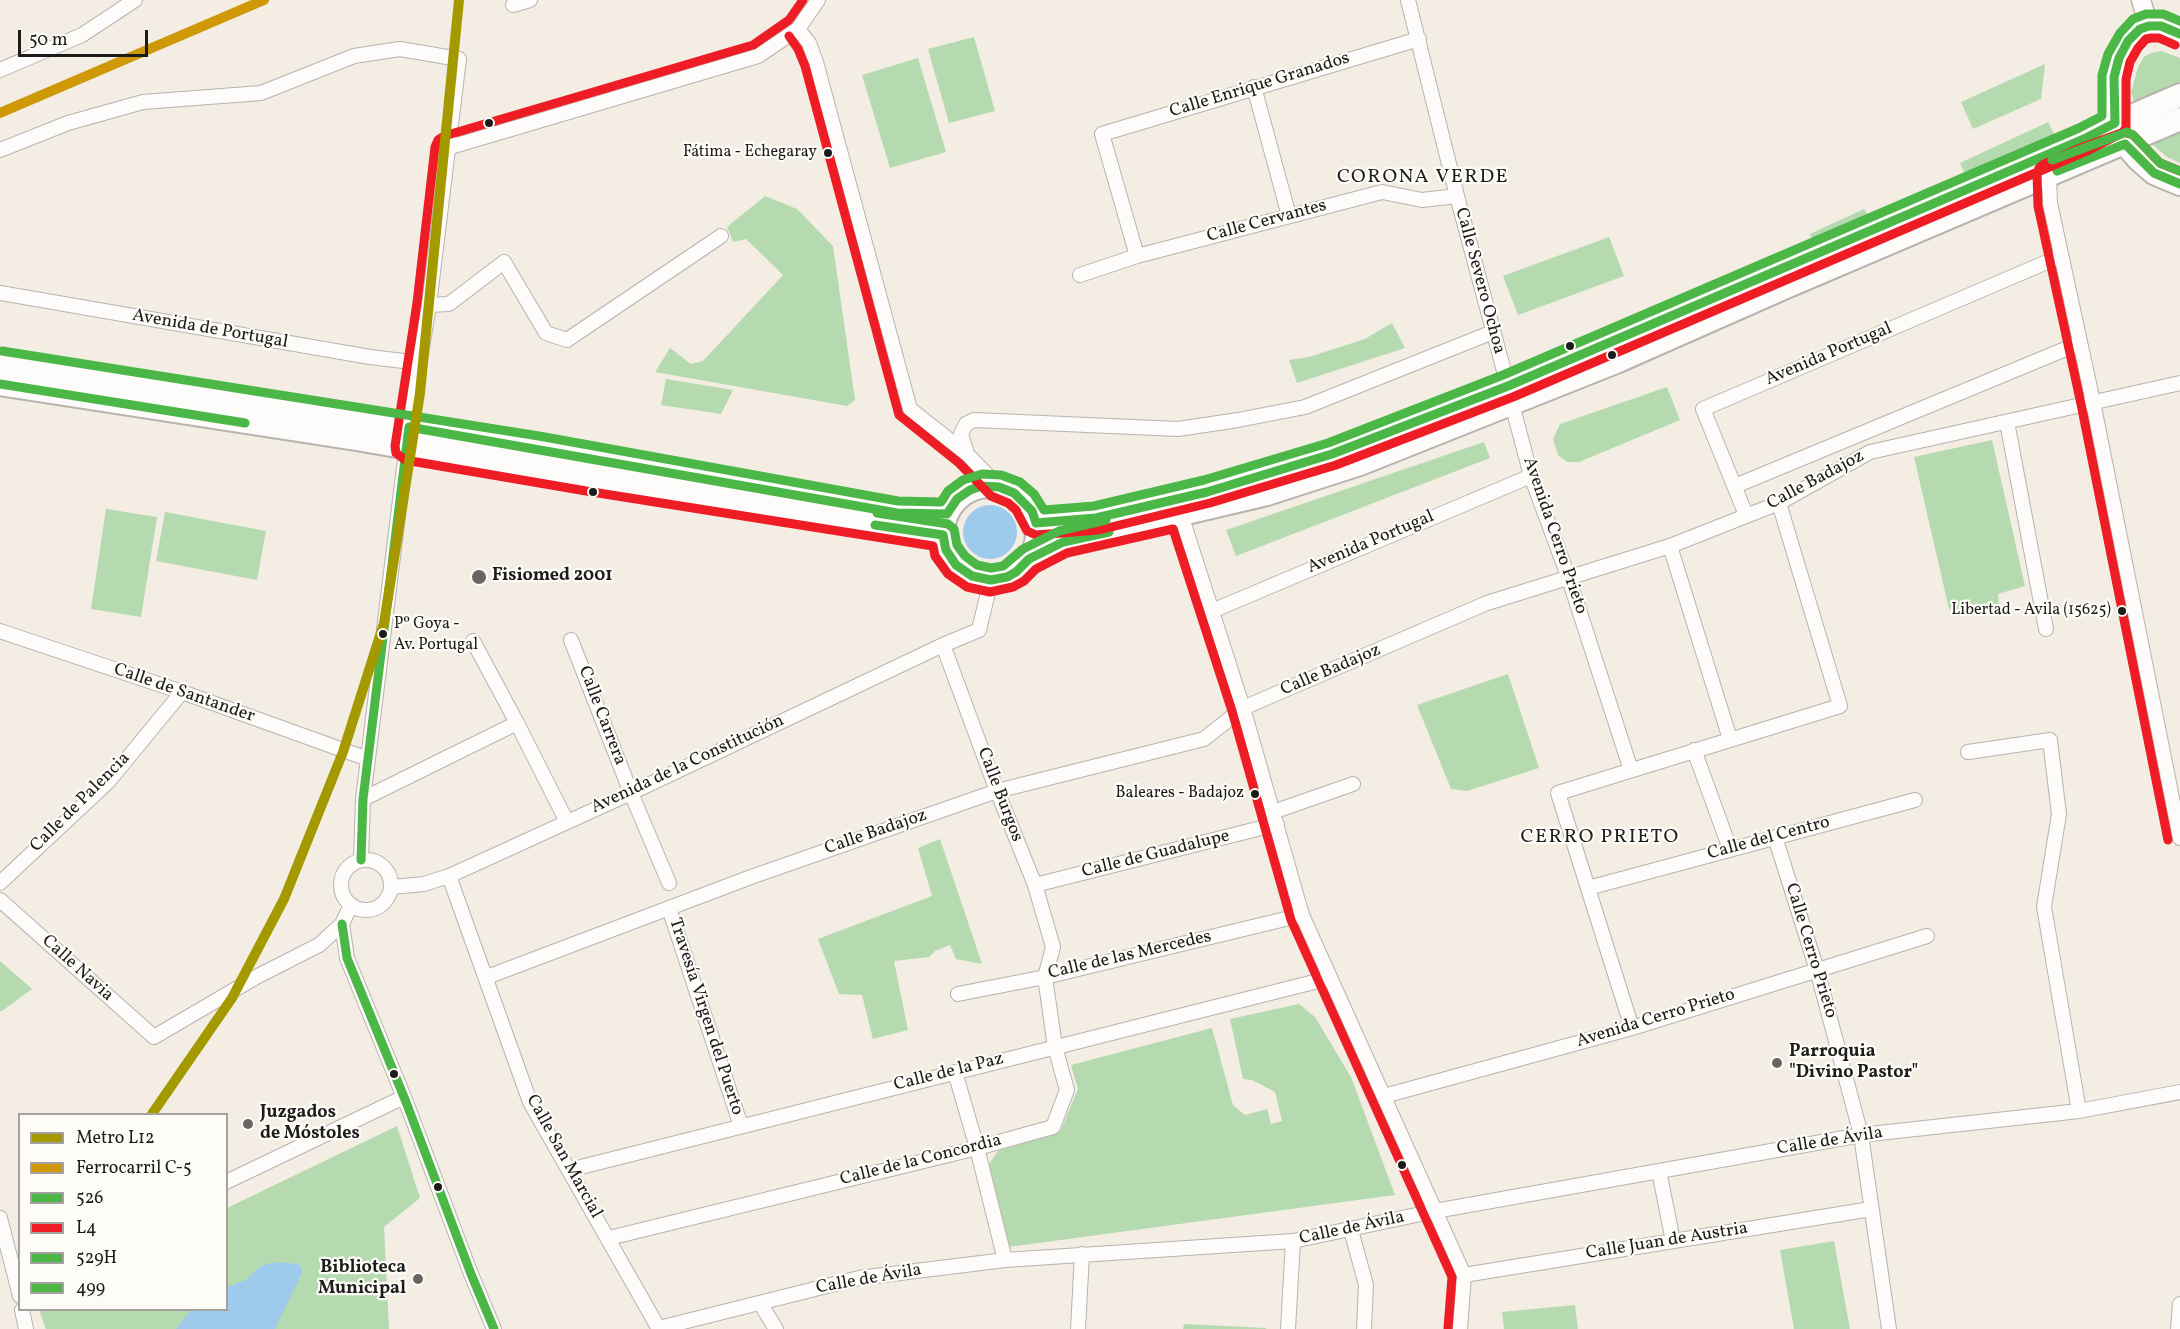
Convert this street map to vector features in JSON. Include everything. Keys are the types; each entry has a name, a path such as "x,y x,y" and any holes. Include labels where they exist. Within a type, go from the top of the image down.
{"main road":[{"path":"2180,34 2161,26 2140,29 2128,41 2119,58 2114,77 2113,100 2115,123 2125,144 2154,173 2180,184"},
{"path":"1029,559 1037,535 1036,523 1025,502 1014,493 999,487 981,486 957,499 945,524 946,550 956,565 972,576 991,580 1016,572 1029,559 1063,542 1267,495 1339,471 2180,95"},
{"path":"1036,523 1096,518 1207,492 1332,454 1510,395 2125,144 2180,119"},
{"path":"0,363 408,437"},
{"path":"0,384 408,437 897,513 945,524"}],"street":[{"path":"0,70 82,35 135,0"},
{"path":"513,5 530,0"},
{"path":"447,148 747,61 798,29 818,0"},
{"name":"Calle Severo Ochoa","path":"1408,0 1456,195 1510,395"},
{"path":"2141,0 2149,26"},
{"path":"798,29 809,43 816,62 910,409 967,454 999,487"},
{"name":"Calle Enrique Granados","path":"1137,256 1102,134 1419,39"},
{"path":"0,150 68,123 143,102 261,93 354,56 400,50 459,59 429,305 408,437 363,799 361,860"},
{"path":"1254,87 1289,216"},
{"path":"2049,175 2050,203 2093,402 2180,838"},
{"name":"Calle Cervantes","path":"1080,275 1137,256 1382,192 1422,200 1456,195"},
{"path":"429,305 449,304 504,262 546,333 567,340 721,237"},
{"name":"Avenida Portugal","path":"1746,515 1703,409 2061,256"},
{"name":"Avenida de Portugal","path":"0,293 370,357 420,363"},
{"path":"967,454 961,434 966,424 974,420 1178,429 1238,420 1305,407 1493,332"},
{"name":"Calle Badajoz","path":"1735,486 2080,343"},
{"name":"Calle Badajoz","path":"487,977 669,908 997,791 1204,739 1243,708 1487,603 1670,546 1779,504 1870,452 2180,383"},
{"name":"Avenida Cerro Prieto","path":"1510,395 1531,476 1568,576 1631,770"},
{"path":"2007,422 2046,629"},
{"name":"Avenida Portugal","path":"1212,611 1531,476"},
{"path":"1632,1028 1558,793 1840,705 1779,504"},
{"path":"1181,515 1243,708 1302,915 1464,1275 1460,1329"},
{"path":"1670,546 1730,739"},
{"name":"Avenida de la Constitución","path":"392,887 424,884 449,876 979,630 991,580"},
{"name":"Calle de Santander","path":"0,631 182,692 368,759"},
{"name":"Calle Carrera","path":"571,639 669,883"},
{"path":"473,641 567,822"},
{"name":"Calle Burgos","path":"943,645 997,791 1035,885 1053,947"},
{"name":"Calle de Palencia","path":"0,883 108,782 182,692"},
{"path":"363,799 517,723"},
{"path":"1968,752 2050,740 2059,814 2044,907 2079,1111"},
{"path":"1694,750 1730,849"},
{"name":"Calle de Guadalupe","path":"1035,885 1275,818 1353,784"},
{"name":"Calle del Centro","path":"1588,888 1915,800"},
{"name":"Calle Cerro Prieto","path":"1775,837 1818,970 1861,1136 1888,1329"},
{"path":"372,860 381,864 391,878 392,887 385,903 377,908 360,910 351,905 343,896 341,880 346,869 353,863 372,860"},
{"name":"Calle San Marcial","path":"449,876 530,1102 659,1329"},
{"name":"Calle Navia","path":"0,900 154,1037 258,976 319,945 342,924"},
{"path":"351,905 342,924 347,958 494,1329"},
{"name":"Travesía Virgen del Puerto","path":"669,908 741,1126"},
{"name":"Calle de las Mercedes","path":"958,994 1045,977 1302,915"},
{"name":"Avenida Cerro Prieto","path":"1384,1096 1632,1028 1927,936"},
{"name":"Calle de la Concordia","path":"609,1238 977,1148 1053,1127 1067,1090 1055,1047 1045,977 1053,947"},
{"name":"Calle de la Paz","path":"570,1170 1330,978"},
{"path":"955,1072 1005,1260"},
{"name":"Calle de Ávila","path":"659,1329 859,1278 1005,1260 1293,1241 1435,1211 1861,1136 2079,1111 2180,1092"},
{"path":"228,1181 404,1097"},
{"path":"1659,1171 1673,1241"},
{"name":"Calle Juan de Austria","path":"1464,1275 1871,1209"},
{"path":"0,1218 18,1283"},
{"path":"1351,1230 1366,1285 1364,1329"},
{"path":"1288,1329 1293,1241"},
{"path":"1077,1329 1082,1254"},
{"path":"760,1303 776,1329"},
{"path":"2178,1329 2180,1304"},
{"path":"22,1311 26,1329"}],"green space":[{"path":"974,37 995,111 949,123 928,49"},
{"path":"2161,51 2180,58 2180,85 2137,102 2134,101 2131,93 2138,67 2144,57"},
{"path":"918,58 946,152 890,168 862,75"},
{"path":"2045,64 2041,99 1973,129 1961,102"},
{"path":"2048,122 2056,138 1967,179 1960,163"},
{"path":"2180,127 2180,163 2167,157 2152,144 2154,139"},
{"path":"765,196 797,209 833,246 855,400 847,406 655,372 670,348 691,364 703,361 783,275 746,239 733,242 727,227"},
{"path":"1864,209 1869,216 1813,243 1810,234"},
{"path":"1609,237 1624,276 1518,315 1503,276"},
{"path":"1392,323 1405,348 1297,383 1289,360 1309,357 1365,339"},
{"path":"666,379 733,390 721,414 661,405"},
{"path":"1667,387 1680,420 1579,462 1567,462 1558,455 1553,439 1560,424"},
{"path":"1992,440 2025,586 1998,594 2000,613 1949,609 1914,457"},
{"path":"1484,442 1490,458 1236,556 1226,530"},
{"path":"106,509 157,517 141,617 91,609"},
{"path":"165,512 266,531 257,580 156,561"},
{"path":"1508,674 1539,768 1467,791 1451,789 1417,705"},
{"path":"940,839 982,964 956,959 950,945 935,951 929,957 894,961 908,1030 873,1039 862,995 839,994 818,939 932,896 918,848"},
{"path":"0,961 32,989 2,1011 0,1011"},
{"path":"1299,1004 1315,1017 1351,1077 1395,1195 1001,1248 989,1164 998,1151 1060,1132 1078,1089 1071,1065 1212,1028 1233,1105 1245,1115 1267,1109 1271,1124 1282,1121 1275,1092 1252,1080 1243,1079 1230,1019"},
{"path":"397,1126 420,1198 384,1227 389,1329 46,1329 39,1311 228,1311 228,1208"},
{"path":"1834,1241 1850,1329 1794,1329 1780,1250"},
{"path":"1575,1305 1578,1329 1504,1329 1502,1312"},
{"path":"1184,1324 1266,1328 1266,1329 1183,1329"}],"water":[{"path":"985,505 995,505 1005,509 1013,517 1017,532 1013,547 1005,555 995,559 985,559 975,555 967,547 963,537 963,527 967,517 975,509"},
{"path":"274,1262 298,1264 301,1267 302,1273 275,1329 176,1329 190,1311 228,1311 228,1287 246,1280 261,1266"}],"metro line":[{"name":"L12","path":"153,1113 232,998 284,899 343,752 384,623 420,393 459,0"}],"rail line":[{"name":"C-5","path":"0,113 264,0"}],"transit line":[{"name":"L4","path":"803,0 789,20 753,45 444,136 438,140 435,147 417,303 395,446 396,453 405,460 933,546 935,556 948,574 967,587 990,592 1013,587 1024,581 1036,569 1067,553 1173,529 1232,711 1291,920 1452,1277 1448,1328"},
{"name":"529H","path":"2,351 539,436 898,501 941,502 948,491 963,480 982,474 1001,475 1020,482 1034,494 1044,510 1094,506 1204,480 1328,443 1503,375 2079,128 2102,116 2102,75 2108,54 2120,33 2133,19 2146,14 2163,14 2180,21"},
{"name":"526","path":"361,860 363,799 409,427 897,513 947,514 957,499 981,486 999,487 1014,493 1032,511 1036,523 1096,518 1207,492 1332,454 1508,386 2084,139 2115,123 2114,77 2119,58 2128,41 2140,29 2149,26 2161,26 2180,34"},
{"name":"L4","path":"789,36 798,49 805,66 899,415 959,463 991,496 1008,503 1016,510 1027,531 1036,535 1099,530 1210,503 1336,465 1513,397 2089,150 2122,133 2126,128 2126,79 2130,62 2138,48 2146,39 2151,38 2159,38 2175,45"},
{"name":"L4","path":"2168,840 2081,404 2038,206 2037,174 2039,168 2044,164 2124,132 2133,135 2160,163 2180,171"},
{"name":"529H","path":"2052,160 2127,132 2133,135 2160,163 2180,171"},
{"name":"526","path":"2057,171 2125,144 2154,173 2180,184"},
{"name":"499","path":"0,384 245,423"},
{"name":"529H","path":"877,513 948,524 954,529 957,545 965,556 977,565 991,568 1003,566 1023,549 1059,531 1106,520"},
{"name":"526","path":"875,525 943,535 946,550 956,565 972,576 991,580 1007,577 1016,572 1029,559 1063,542 1109,532"},
{"name":"526","path":"342,924 347,958 406,1102 494,1329"}],"place":[{"name":"Fátima - Echegaray","path":"828,153"},
{"name":"Fisiomed 2001","path":"479,577"},
{"name":"Libertad - Avila (15625)","path":"2122,611"},
{"name":"Pº Goya - Av. Portugal","path":"383,634"},
{"name":"Baleares - Badajoz","path":"1255,794"},
{"name":"Parroquia \"Divino Pastor\"","path":"1777,1063"},
{"name":"Juzgados de Móstoles","path":"248,1124"},
{"name":"Biblioteca Municipal","path":"418,1279"}],"district":[{"name":"CORONA VERDE","path":"1423,178"},
{"name":"CERRO PRIETO","path":"1600,838"}]}
